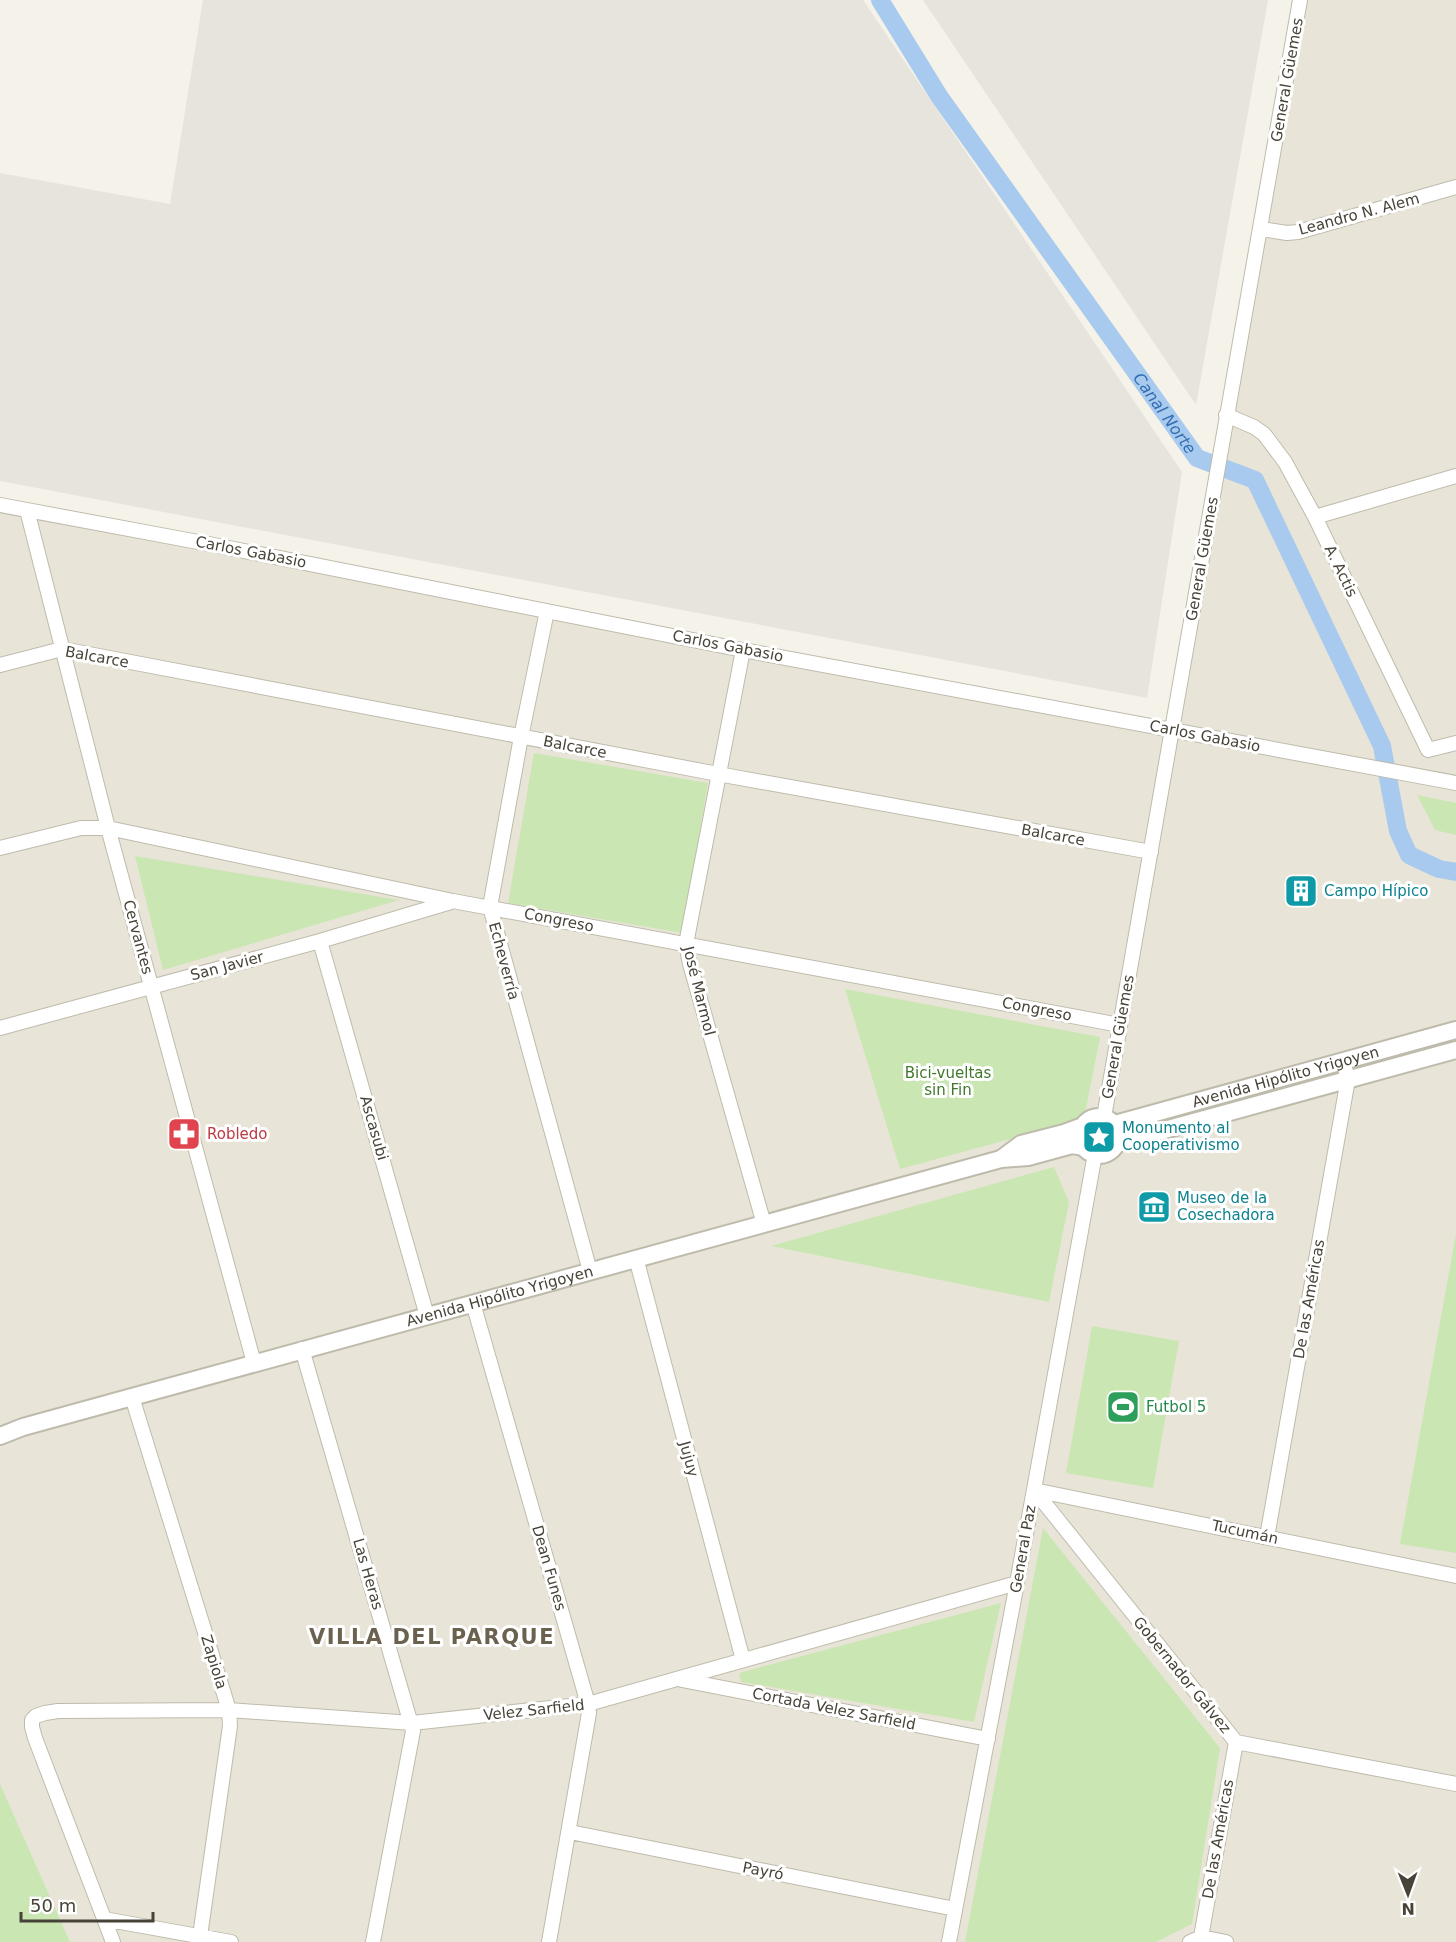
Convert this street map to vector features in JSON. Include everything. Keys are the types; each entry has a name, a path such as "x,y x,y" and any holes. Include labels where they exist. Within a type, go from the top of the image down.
{"street":[{"name":"General Güemes","path":"1109,1121 1120,1025 1300,0"},
{"name":"Leandro N. Alem","path":"1261,229 1287,233 1298,232 1456,187"},
{"name":"A. Actis","path":"1226,415 1264,434 1285,462 1315,517 1428,750"},
{"path":"1315,517 1456,477"},
{"name":"Carlos Gabasio","path":"0,505 220,546 743,650 1456,783"},
{"name":"Cervantes","path":"27,510 108,828 255,1363"},
{"name":"Echeverría","path":"547,611 490,907 590,1271"},
{"name":"Balcarce","path":"0,665 62,649 718,774 1151,852"},
{"name":"José Marmol","path":"743,650 686,944 764,1224"},
{"path":"1419,775 1428,750 1456,742"},
{"name":"Congreso","path":"0,848 81,828 108,828 453,901 1120,1025"},
{"name":"San Javier","path":"0,1028 320,941 453,901"},
{"name":"Ascasubi","path":"320,941 427,1316"},
{"name":"Avenida Hipólito Yrigoyen","path":"1001,1159 1021,1144 1064,1133 1083,1126 1092,1118 1109,1121 1456,1030"},
{"name":"Avenida Hipólito Yrigoyen","path":"0,1436 23,1427 303,1349 1001,1159 1028,1157 1072,1145 1106,1154 1118,1143 1456,1050"},
{"name":"De las Américas","path":"1267,1537 1348,1079 1343,1061"},
{"path":"1109,1121 1118,1130 1118,1143"},
{"path":"1083,1126 1080,1137 1089,1151"},
{"name":"General Paz","path":"949,1942 1034,1490 1089,1151"},
{"name":"Jujuy","path":"636,1258 743,1660"},
{"name":"Dean Funes","path":"473,1303 588,1704 589,1724 549,1942"},
{"name":"Las Heras","path":"303,1349 412,1723 413,1737 373,1942"},
{"name":"Zapiola","path":"132,1397 229,1710 230,1726 200,1936"},
{"name":"Tucumán","path":"1034,1490 1456,1576"},
{"name":"Gobernador Gálvez","path":"1034,1490 1236,1742 1456,1784"},
{"name":"Velez Sarfield","path":"104,1920 35,1738 32,1720 36,1716 58,1711 229,1710 412,1723 588,1704 1017,1583"},
{"name":"Cortada Velez Sarfield","path":"680,1679 988,1739"},
{"name":"De las Américas","path":"1196,1939 1236,1742"},
{"name":"Payró","path":"570,1832 956,1909"},
{"path":"104,1920 231,1942"},
{"path":"104,1920 113,1942"},
{"path":"1196,1939 1226,1942"}],"shaded area":[{"path":"203,0 863,0 1182,472 1147,698 0,481 0,173 170,204"},
{"path":"923,0 1268,0 1196,405"},
{"path":"1300,0 1456,0 1456,1942 0,1942 0,505 1172,730"}],"green space":[{"path":"534,753 708,783 682,933 508,903"},
{"path":"1417,795 1456,803 1456,835 1435,830"},
{"path":"135,856 399,900 163,970"},
{"name":"Bici-vueltas sin Fin","path":"845,989 1100,1037 1084,1119 900,1169"},
{"path":"1054,1167 1069,1202 1049,1302 771,1246"},
{"path":"1456,1234 1456,1553 1400,1544"},
{"name":"Futbol 5","path":"1092,1326 1179,1341 1153,1488 1066,1473"},
{"path":"1043,1528 1220,1748 1192,1924 1156,1942 965,1942"},
{"path":"1001,1603 974,1722 741,1682 739,1673"},
{"path":"0,1784 70,1942 0,1942"}],"waterway":[{"name":"Canal Norte","path":"880,0 939,96 1197,458 1255,480 1382,746 1398,831 1409,855 1439,869 1456,872"}],"place":[{"name":"Campo Hípico","path":"1301,891"},
{"name":"Robledo","path":"184,1134"},
{"name":"Monumento al Cooperativismo","path":"1099,1137"},
{"name":"Museo de la Cosechadora","path":"1154,1207"},
{"name":"Futbol 5","path":"1123,1407"}],"district":[{"name":"VILLA DEL PARQUE","path":"432,1637"}]}
